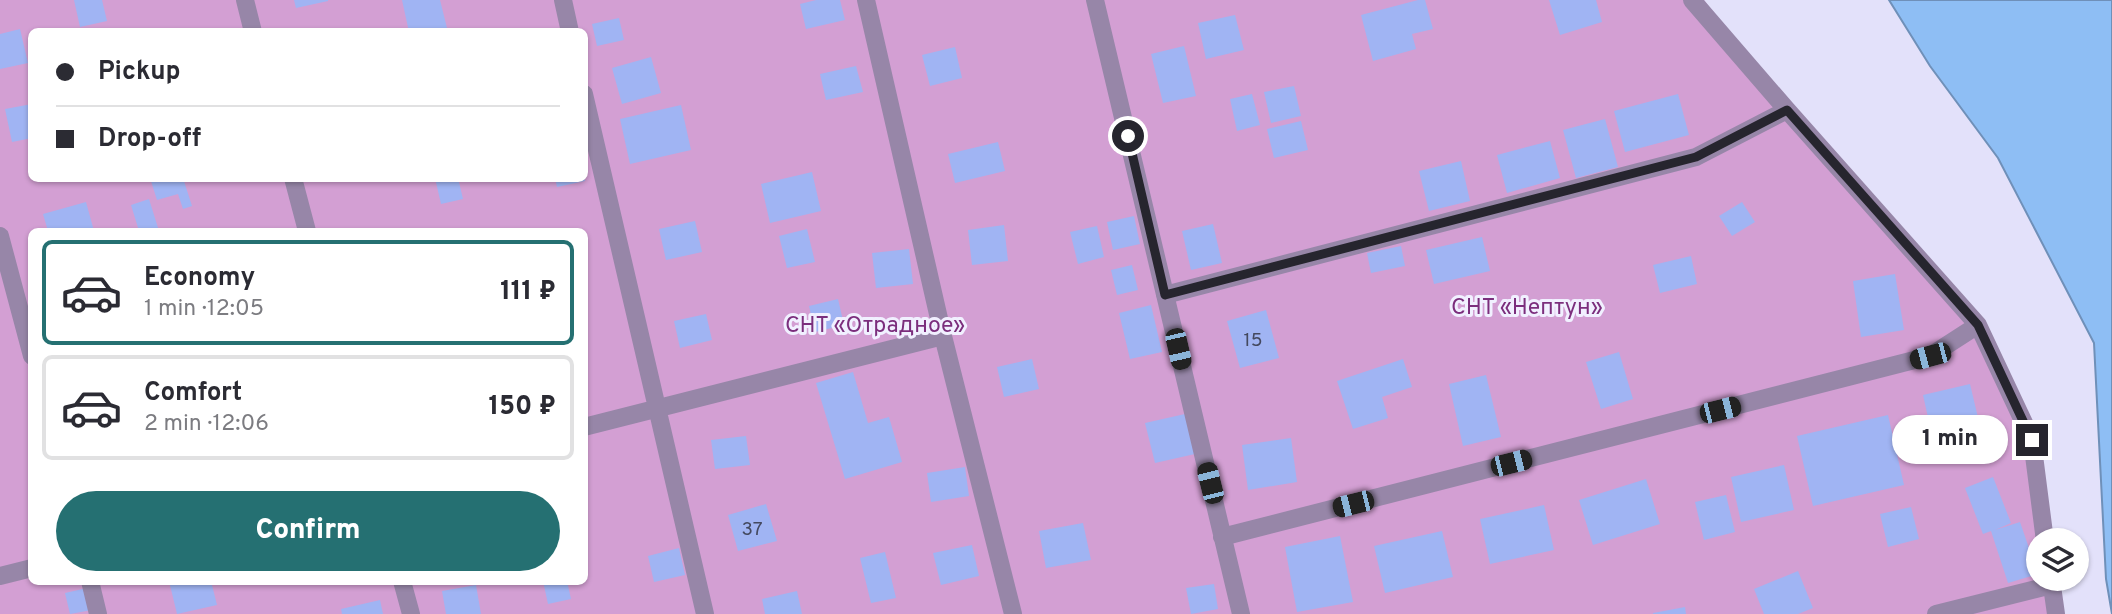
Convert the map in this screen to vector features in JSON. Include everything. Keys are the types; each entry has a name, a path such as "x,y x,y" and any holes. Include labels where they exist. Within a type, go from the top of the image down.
{"street":[{"path":"245,0 252,28"},
{"path":"563,0 569,28"},
{"path":"866,0 943,336 1013,614"},
{"path":"1095,0 1241,614"},
{"path":"1692,0 1978,325 2032,440 2043,528"},
{"path":"1165,295 1696,157 1787,110"},
{"path":"588,112 705,614"},
{"path":"294,182 306,228"},
{"path":"0,236 28,341"},
{"path":"1222,537 1930,356 1978,325"},
{"path":"588,427 943,336"},
{"path":"0,576 28,569"},
{"path":"91,585 98,614"},
{"path":"403,585 411,614"},
{"path":"1936,614 2026,589"},
{"path":"2052,591 2056,614"}],"green space":[{"path":"0,0 1704,0 1787,110 1978,325 2032,440 2038,528 2026,528 2026,591 2053,591 2056,614 0,614"}],"water":[{"path":"1889,0 2112,0 2112,614 2106,579 2094,343 1998,158 1930,66"}],"building":[{"path":"74,0 102,0 107,21 80,27"},
{"path":"294,0 328,0 328,1 296,8"},
{"path":"402,0 440,0 447,28 408,28"},
{"path":"816,0 840,0 845,20 806,29 800,4"},
{"path":"1425,0 1433,29 1412,34 1416,49 1373,61 1361,15"},
{"path":"1549,0 1596,0 1602,22 1560,35"},
{"path":"1235,15 1244,50 1206,59 1198,23"},
{"path":"619,18 624,40 597,46 592,24"},
{"path":"20,29 28,63 0,69 0,34"},
{"path":"1184,46 1196,96 1163,103 1151,54"},
{"path":"955,47 962,78 930,86 922,55"},
{"path":"651,57 661,93 622,104 612,68"},
{"path":"856,66 863,92 826,100 820,74"},
{"path":"1294,86 1301,116 1271,123 1264,92"},
{"path":"1252,94 1260,125 1237,131 1230,99"},
{"path":"1678,94 1689,135 1625,152 1614,111"},
{"path":"28,105 28,139 12,142 5,109"},
{"path":"681,105 691,150 630,164 620,119"},
{"path":"1605,119 1618,167 1576,178 1563,130"},
{"path":"1301,121 1308,150 1274,158 1267,129"},
{"path":"1550,141 1560,178 1507,193 1497,155"},
{"path":"998,142 1005,171 955,183 948,154"},
{"path":"1461,161 1470,201 1429,211 1419,171"},
{"path":"812,172 821,211 770,223 761,184"},
{"path":"151,182 184,182 192,206 183,209 178,194 157,200"},
{"path":"436,182 459,182 463,199 441,204"},
{"path":"556,182 580,182 557,187"},
{"path":"149,199 158,228 138,228 131,205"},
{"path":"86,202 93,228 47,228 43,214"},
{"path":"1742,202 1755,222 1732,236 1719,216"},
{"path":"1134,216 1140,244 1113,250 1107,222"},
{"path":"695,221 702,252 666,260 659,229"},
{"path":"1213,224 1222,263 1191,270 1182,231"},
{"path":"1004,225 1008,261 972,265 968,230"},
{"path":"1097,226 1104,257 1078,264 1070,232"},
{"path":"807,229 815,262 787,268 779,236"},
{"path":"1482,237 1490,271 1434,284 1426,250"},
{"path":"1401,246 1405,266 1371,273 1367,253"},
{"path":"909,249 913,284 876,288 872,253"},
{"path":"1691,256 1697,284 1660,293 1653,265"},
{"path":"1132,265 1138,290 1117,295 1111,270"},
{"path":"1895,274 1904,330 1861,337 1853,281"},
{"path":"838,299 844,325 815,332 809,306"},
{"path":"1151,305 1162,352 1130,359 1119,313"},
{"path":"1266,310 1279,358 1240,368 1227,321"},
{"path":"706,314 712,340 680,348 674,321"},
{"path":"1619,352 1633,399 1601,409 1586,362"},
{"path":"1032,359 1039,389 1004,397 997,367"},
{"path":"1403,359 1412,387 1382,397 1388,418 1353,429 1337,381"},
{"path":"853,372 868,423 889,417 902,462 845,479 816,383"},
{"path":"1486,375 1501,437 1463,446 1449,384"},
{"path":"1970,384 1985,447 1937,458 1923,395"},
{"path":"1185,414 1195,454 1155,463 1145,423"},
{"path":"1888,415 1904,485 1813,506 1797,436"},
{"path":"746,436 750,465 715,469 711,440"},
{"path":"1291,438 1297,482 1248,490 1242,445"},
{"path":"1784,465 1794,510 1741,522 1731,477"},
{"path":"965,467 969,496 931,502 927,473"},
{"path":"1993,477 2011,523 1995,530 2020,522 2026,539 2026,578 2008,583 1991,531 1983,534 1965,488"},
{"path":"1646,479 1660,524 1593,545 1579,500"},
{"path":"1726,495 1735,532 1704,540 1695,502"},
{"path":"766,504 777,541 738,551 728,515"},
{"path":"1544,505 1554,550 1490,564 1480,519"},
{"path":"1911,507 1919,539 1888,547 1880,514"},
{"path":"1083,523 1091,560 1046,568 1039,531"},
{"path":"1442,531 1453,577 1385,593 1374,546"},
{"path":"1340,536 1353,602 1297,612 1285,547"},
{"path":"972,545 979,576 941,585 933,553"},
{"path":"679,548 685,575 654,582 648,556"},
{"path":"885,552 896,598 871,603 860,558"},
{"path":"1798,571 1813,608 1798,614 1764,614 1754,589"},
{"path":"1214,584 1218,609 1191,614 1186,588"},
{"path":"170,585 212,585 217,605 177,614"},
{"path":"476,585 481,614 446,614 442,591"},
{"path":"544,585 568,585 571,599 548,604"},
{"path":"87,588 92,610 70,614 65,593"},
{"path":"797,591 802,614 765,614 762,599"},
{"path":"380,600 383,614 342,614 341,609"},
{"path":"1685,607 1686,614 1653,614 1653,613"}],"route":[{"path":"1128,136 1165,295 1696,157 1787,110 1978,325 2032,440"}],"park label":[{"name":"СНТ «Нептун»","path":"1527,306"},
{"name":"СНТ «Отрадное»","path":"875,324"}]}
